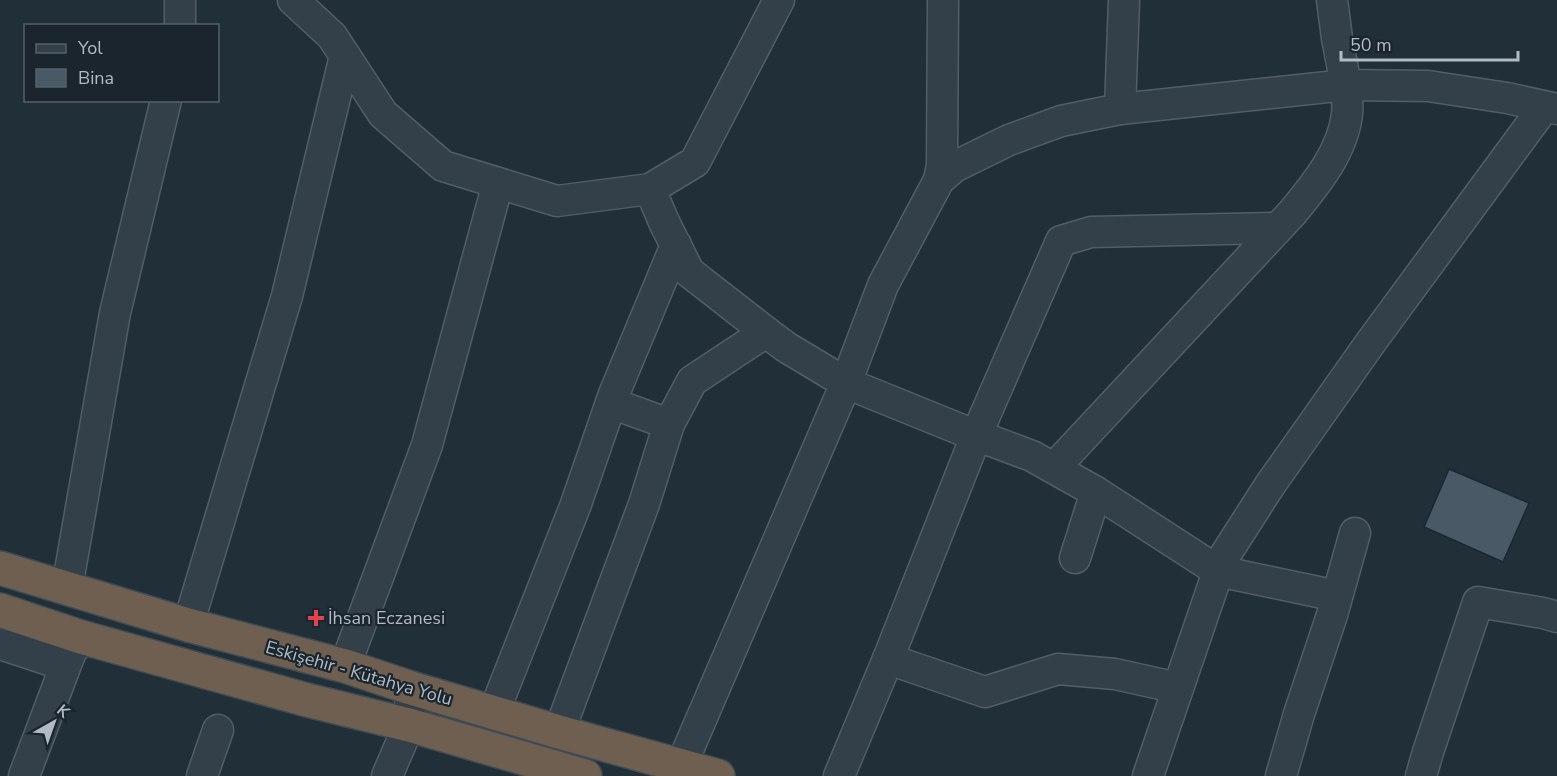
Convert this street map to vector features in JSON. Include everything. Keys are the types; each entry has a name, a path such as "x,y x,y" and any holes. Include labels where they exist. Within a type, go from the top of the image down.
{"highway":[{"name":"Eskişehir - Kütahya Yolu","path":"0,568 188,625 345,666 559,732 718,776"},
{"name":"Eskişehir - Kütahya Yolu","path":"0,610 75,645 409,724 585,776"}],"street":[{"path":"180,0 180,24"},
{"path":"293,0 332,36 383,114 443,166 557,201 650,189 695,162 779,0"},
{"path":"681,766 846,384 883,285 939,180 942,165 943,0"},
{"path":"1120,109 1124,0"},
{"path":"1055,467 1308,195 1321,176 1342,137 1347,113 1346,85 1332,0"},
{"path":"188,625 287,296 345,56"},
{"path":"939,180 954,167 1009,140 1061,121 1120,109 1346,85 1428,86 1507,98 1550,108 1371,342 1270,485 1222,560 1148,776"},
{"path":"67,588 115,313 166,102"},
{"path":"345,666 427,445 498,183"},
{"path":"650,189 689,272 786,347 846,384 1055,467 1218,571 1337,596"},
{"path":"839,776 888,659 976,435 1061,241 1091,232 1277,228"},
{"path":"494,712 576,504 611,403 676,245"},
{"path":"559,732 644,504 669,424 692,381 766,332"},
{"path":"611,403 669,424"},
{"path":"1075,558 1096,492"},
{"path":"1281,776 1355,533"},
{"path":"1421,776 1478,602 1557,617"},
{"path":"0,644 55,662 75,645"},
{"path":"24,776 75,645"},
{"path":"888,659 985,693 1058,669 1115,674 1178,688"},
{"path":"387,776 409,724 411,688"},
{"path":"202,776 218,730"}],"building":[{"path":"1449,469 1529,503 1503,562 1424,527"}],"place":[{"name":"İhsan Eczanesi","path":"316,618"}]}
